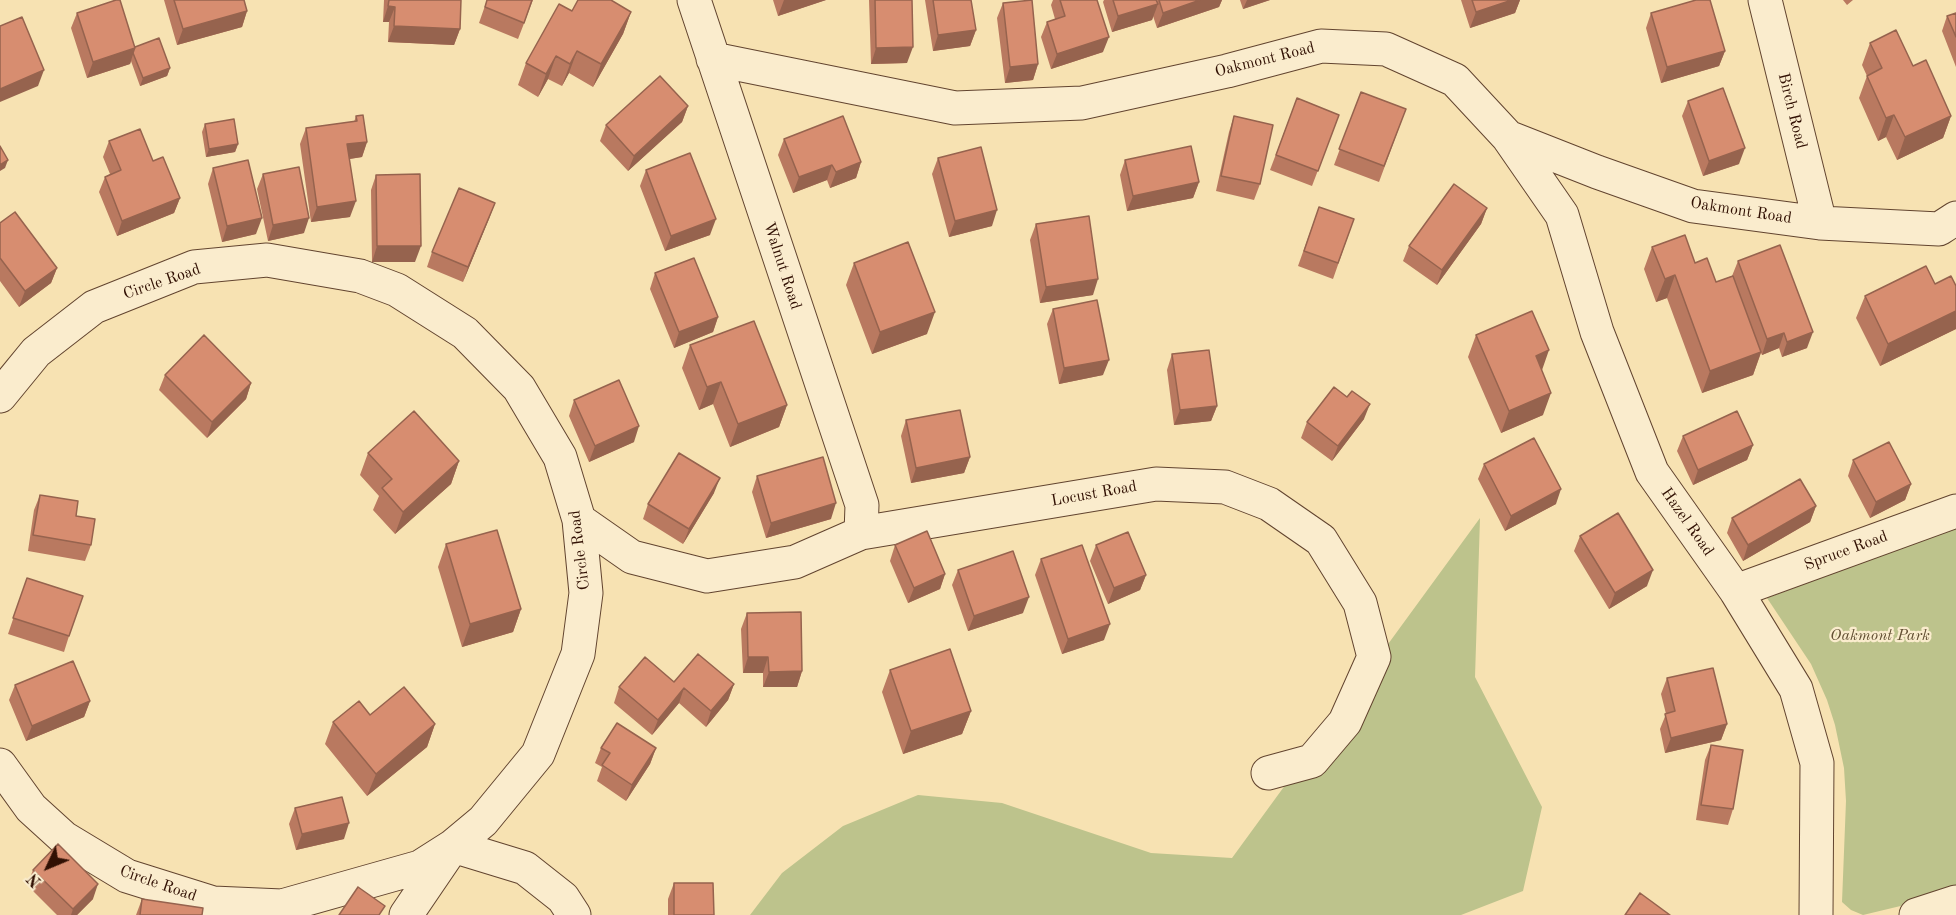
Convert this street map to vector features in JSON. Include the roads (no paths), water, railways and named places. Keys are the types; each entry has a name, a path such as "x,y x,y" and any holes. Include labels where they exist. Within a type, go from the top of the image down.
{"street":[{"name":"Walnut Road","path":"694,0 862,505 861,533"},
{"name":"Birch Road","path":"1765,0 1820,223"},
{"name":"Oakmont Road","path":"713,59 955,108 1082,103 1227,71 1321,46 1386,49 1455,80 1508,137 1693,206 1820,223 1939,229 1956,218"},
{"name":"Hazel Road","path":"1508,137 1562,215 1597,332 1652,472 1736,591 1796,689 1817,763 1816,915"},
{"name":"Circle Road","path":"0,396 36,352 94,307 194,267 267,260 360,276 397,290 465,333 519,388 560,457 579,520 586,593 578,654 538,753 483,821 453,846 420,867 282,906 213,903 127,876 64,838 31,808 0,765"},
{"name":"Locust Road","path":"579,520 632,557 707,576 795,562 861,533 1156,484 1224,487 1269,504 1321,540 1360,603 1374,657 1345,722 1312,761 1268,773"},
{"name":"Spruce Road","path":"1736,591 1956,511"},
{"path":"406,915 453,846 525,868 563,898 574,915"},
{"path":"1916,915 1956,902"}],"park label":[{"name":"Oakmont Park","path":"1880,636"}]}
